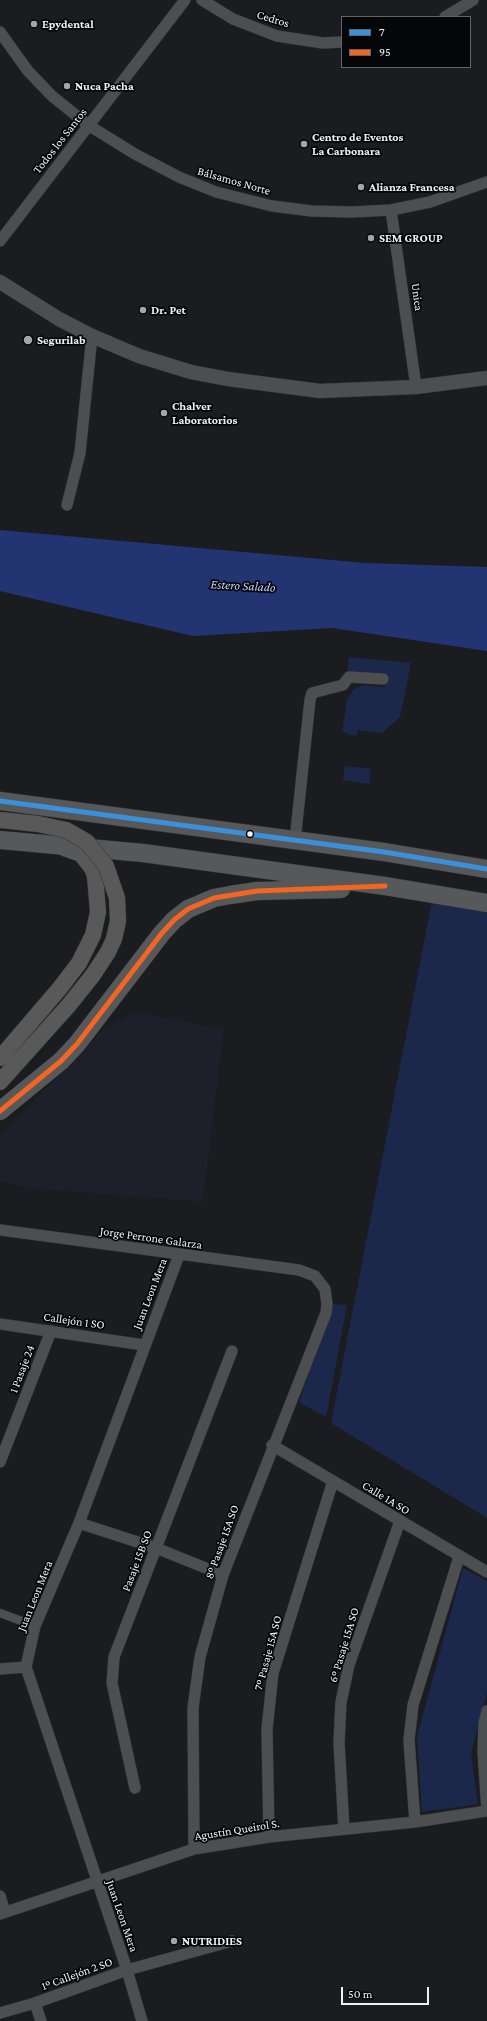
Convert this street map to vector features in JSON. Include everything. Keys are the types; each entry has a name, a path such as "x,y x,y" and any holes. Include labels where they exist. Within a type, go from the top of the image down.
{"main road":[{"path":"0,801 384,852 487,869"},
{"path":"0,820 38,824 66,830 87,842 106,866 117,898 118,926 108,952 93,975 64,1011 0,1082"},
{"path":"0,840 142,853 385,886 487,903"},
{"path":"0,1058 60,988 79,963 93,935 96,923 98,912 97,887 92,868 81,854 72,850 53,846"},
{"path":"0,1111 61,1061 77,1044 162,933 174,920 188,909 214,898 257,891 385,886"}],"street":[{"name":"Todos los Santos","path":"0,241 185,0"},
{"name":"Cedros","path":"202,0 233,19 277,36 323,43 341,42"},
{"path":"447,16 473,0"},
{"name":"Bálsamos Norte","path":"0,32 33,76 52,96 88,125 134,154 179,177 199,186 233,197 272,206 312,211 351,212 391,210 430,202 487,182"},
{"name":"Unica","path":"391,210 416,387"},
{"path":"0,282 53,315 92,336 139,356 191,372 228,379 320,390 416,387 487,378"},
{"path":"67,505 80,453 92,336"},
{"path":"455,381 487,370"},
{"path":"295,841 312,692 343,685 349,677 383,679"},
{"name":"Jorge Perrone Galarza","path":"0,1230 299,1270"},
{"name":"Juan Leon Mera","path":"142,2021 127,1970 26,1667 35,1626 80,1523 144,1345 179,1255"},
{"name":"8º Pasaje 15A SO","path":"194,1849 193,1708 200,1657 223,1575 272,1445 326,1312 327,1304 325,1289 321,1282 315,1276 299,1270"},
{"name":"Callejón 1 SO","path":"0,1324 144,1345"},
{"name":"1 Pasaje 24","path":"0,1462 51,1331"},
{"name":"Pasaje 15B SO","path":"135,1788 112,1683 114,1658 232,1351"},
{"name":"Calle 1A SO","path":"272,1445 459,1557 487,1572"},
{"name":"7º Pasaje 15A SO","path":"269,1837 266,1729 273,1673 332,1481"},
{"name":"6º Pasaje 15A SO","path":"344,1829 339,1743 341,1702 349,1665 400,1521"},
{"path":"80,1523 156,1548 223,1575"},
{"path":"415,1822 409,1740 413,1705 459,1557"},
{"path":"0,1613 35,1626"},
{"path":"0,1669 26,1667"},
{"path":"487,1710 484,1723 482,1752 487,1811"},
{"name":"Agustín Queirol S.","path":"3,1913 194,1849 269,1837 415,1822 487,1811"},
{"path":"0,1896 3,1913"},
{"name":"1º Callejón 2 SO","path":"0,2013 35,2003 127,1970 232,1941"},
{"path":"35,2003 41,2021"}],"shaded area":[{"path":"349,657 411,663 400,717 382,733 358,730 356,736 342,732 347,700 353,690 362,685 385,687 385,679 347,673"},
{"path":"345,766 371,769 369,784 343,780"},
{"path":"432,901 487,909 487,1518 331,1423"},
{"path":"135,1012 224,1029 203,1202 31,1188 0,1182 0,1133 84,1051 104,1027"},
{"path":"332,1304 347,1305 326,1417 299,1402"},
{"path":"463,1568 487,1581 487,1693 471,1752 478,1804 422,1812 417,1736"}],"water":[{"name":"Estero Salado","path":"0,530 365,563 487,567 487,651 332,628 193,636 0,591"}],"transit line":[{"name":"7","path":"0,801 384,852 487,869"},
{"name":"95","path":"0,1111 61,1061 77,1044 162,933 174,920 188,909 214,898 257,891 385,886"}],"place":[{"name":"Epydental","path":"34,24"},
{"name":"Nuca Pacha","path":"67,86"},
{"name":"Centro de Eventos La Carbonara","path":"304,144"},
{"name":"Alianza Francesa","path":"361,187"},
{"name":"SEM GROUP","path":"371,238"},
{"name":"Dr. Pet","path":"143,310"},
{"name":"Segurilab","path":"28,340"},
{"name":"Chalver Laboratorios","path":"164,413"},
{"name":"NUTRIDIES","path":"174,1941"}]}
